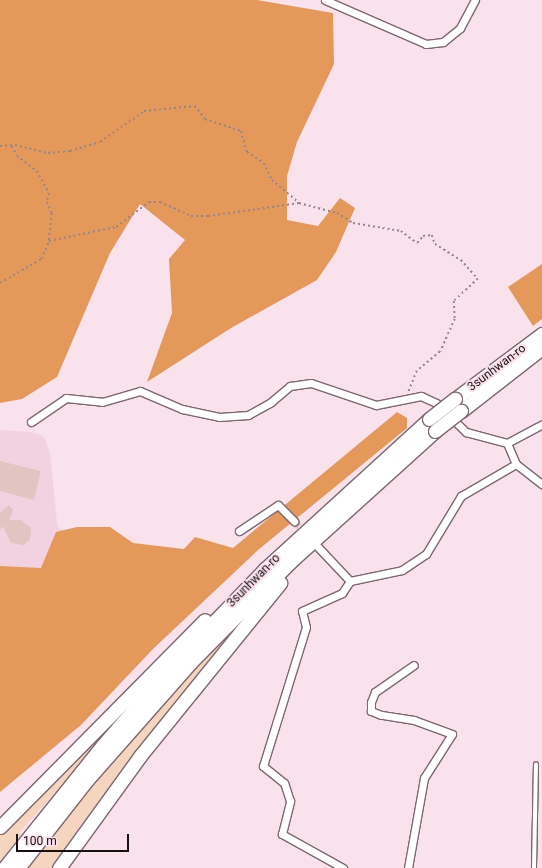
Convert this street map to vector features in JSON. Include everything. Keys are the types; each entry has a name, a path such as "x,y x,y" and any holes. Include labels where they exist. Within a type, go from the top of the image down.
{"highway":[{"name":"3sunhwan-ro","path":"4,868 32,840 191,662 316,541 432,425 455,399 542,334"},
{"name":"3sunhwan-ro","path":"18,868 32,840 178,659 265,569 347,492 432,425 461,411 542,348"},
{"path":"0,827 179,643 347,492"},
{"path":"59,868 68,862 140,756 316,541"}],"street":[{"path":"325,0 426,44 443,42 460,28 476,0"},
{"path":"31,422 66,398 102,402 140,391 182,409 219,417 248,416 271,402 290,386 311,383 376,405 413,395 436,403 466,432 507,443 542,424"},
{"path":"507,443 516,464 542,484"},
{"path":"343,868 282,834 290,801 284,783 263,766 306,627 302,611 342,593 350,581 402,570 426,554 461,496 516,464"},
{"path":"239,531 278,505 294,521"},
{"path":"316,541 350,581"},
{"path":"408,868 424,778 452,734 414,720 381,715 371,711 370,702 375,692 414,665"}],"lane":[{"path":"534,868 536,765"}],"path":[{"path":"0,146 12,146 48,153 70,151 100,142 144,111 195,106 205,119 241,131 247,152 264,163 272,180 299,203"},
{"path":"0,283 41,259 49,241 52,213 47,202 49,193 37,170 17,156 12,146"},
{"path":"49,241 116,227 149,202 160,202 185,214 202,216 299,203 337,213 353,223 401,231 417,243 423,236 432,235 435,244 478,277 454,301 455,319 440,352 413,376 408,388 413,395"}],"shaded area":[{"path":"0,0 257,0 333,13 334,64 297,142 287,176 287,220 318,226 340,198 355,208 336,252 317,280 231,328 147,382 172,313 169,259 185,240 140,204 110,253 57,377 22,399 0,403"},
{"path":"542,264 542,319 533,326 508,287"},
{"path":"397,412 407,418 407,428 258,550 153,649 81,725 0,792 0,566 41,568 56,532 77,527 110,527 133,543 184,549 195,537 233,548"},
{"path":"0,430 32,432 44,437 50,453 57,523 60,529 75,531 0,615"},
{"path":"245,618 52,868 14,868 0,863 0,834 12,819 150,686 19,833 41,846 90,783 149,717"}],"building":[{"path":"0,461 41,471 34,500 0,491"},
{"path":"9,505 13,510 9,520 21,520 31,528 30,540 23,545 11,543 3,526 0,531 0,513"}],"tunnel":[{"path":"294,521 306,534"}]}
